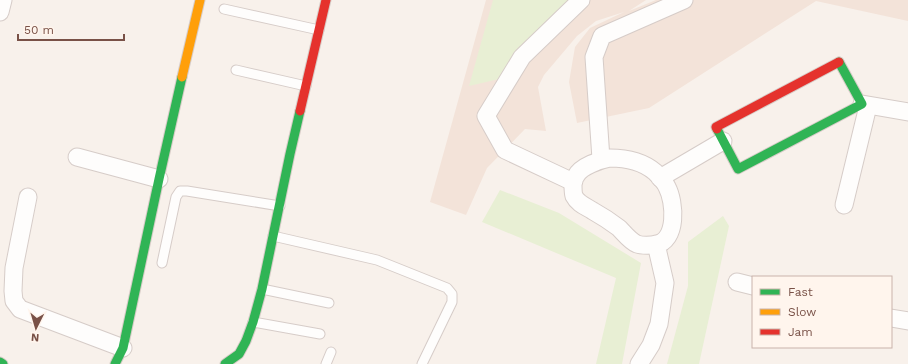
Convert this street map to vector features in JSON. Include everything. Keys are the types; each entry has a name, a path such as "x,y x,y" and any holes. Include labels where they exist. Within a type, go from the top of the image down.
{"street":[{"path":"0,12 4,0"},
{"path":"116,364 123,348 159,179 200,0"},
{"path":"225,364 239,354 246,341 253,322 262,289 290,154 326,0"},
{"path":"574,182 505,150 486,116 522,57 582,0"},
{"path":"601,159 594,57 602,36 684,0"},
{"path":"844,205 865,105 840,62 716,127 738,169 865,105 908,112"},
{"path":"660,178 723,141"},
{"path":"77,157 159,179"},
{"path":"622,158 637,162 656,173 667,186 671,199 673,221 670,234 666,240 656,244 637,244 611,222 581,204 574,197 574,182 576,175 582,169 601,159 622,158"},
{"path":"28,197 14,268 14,301 20,309 123,348"},
{"path":"640,364 651,345 659,324 665,283 656,244"},
{"path":"892,318 908,321"}],"lane":[{"path":"224,9 319,30"},
{"path":"236,70 306,86"},
{"path":"162,263 176,197 180,191 280,206"},
{"path":"273,236 377,260 447,288 452,294 452,302 422,364"},
{"path":"262,289 329,303"},
{"path":"253,322 320,334"},
{"path":"326,364 331,352"}],"shaded area":[{"path":"486,0 646,0 629,11 656,0 908,0 908,21 816,1 649,108 577,123 569,82 575,47 590,28 624,12 596,21 577,36 544,75 538,87 546,131 525,129 487,168 466,215 430,202"}],"green space":[{"path":"493,0 573,0 512,76 469,86"},
{"path":"500,190 559,213 641,263 622,364 596,364 616,278 482,222"},
{"path":"723,216 729,226 699,364 667,364 688,286 688,242"}],"traffic: fast":[{"path":"717,129 738,169 862,104 839,62"},
{"path":"115,364 123,348 182,77"},
{"path":"225,364 239,354 246,341 253,322 262,289 300,111"}],"traffic: slow":[{"path":"182,77 200,0"}],"traffic: jam":[{"path":"300,111 326,0"},
{"path":"717,129 716,127 839,62"}]}
